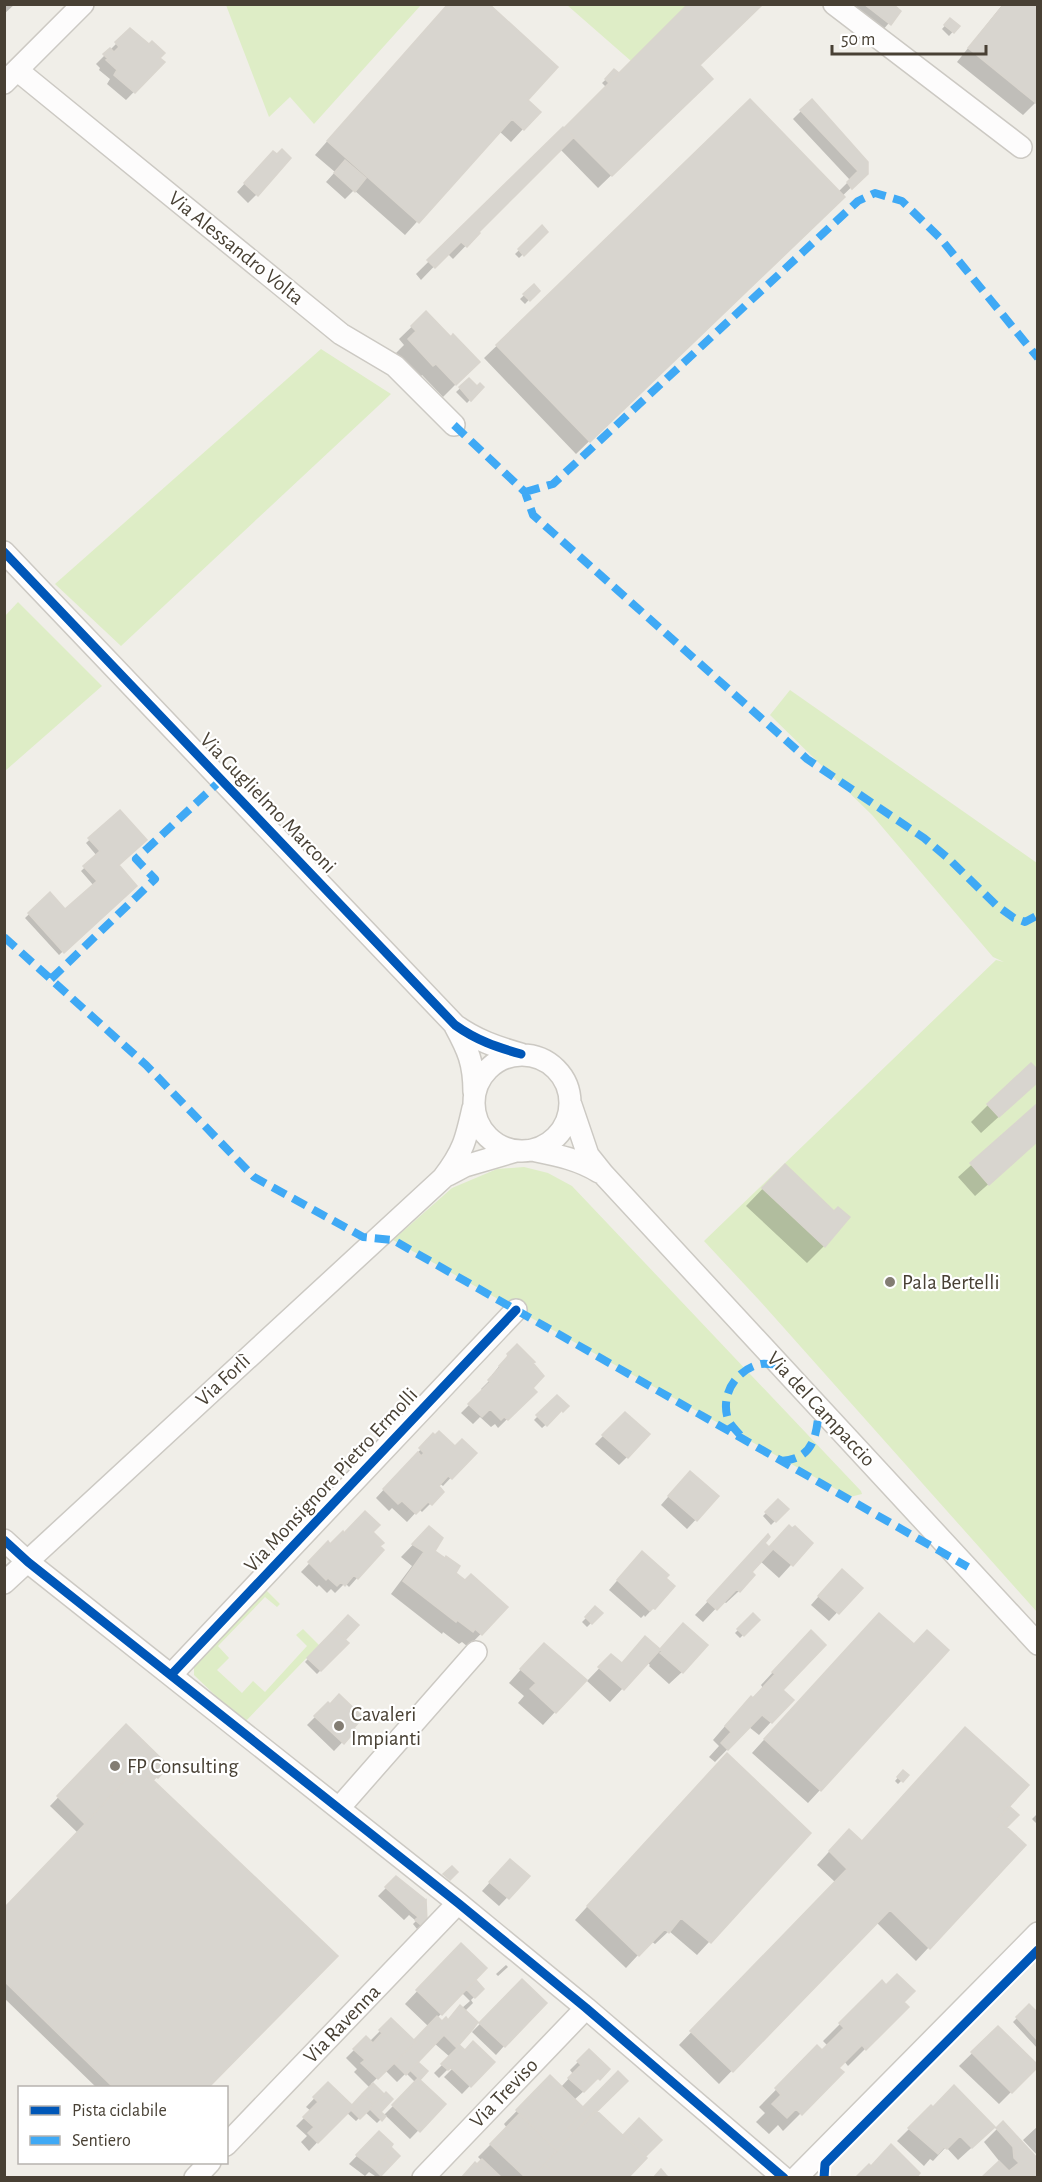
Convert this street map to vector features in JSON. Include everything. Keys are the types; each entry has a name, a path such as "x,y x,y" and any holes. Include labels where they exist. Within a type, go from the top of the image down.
{"street":[{"path":"11,76 83,4"},
{"path":"834,4 1021,147"},
{"name":"Via Alessandro Volta","path":"11,76 341,334 395,366 454,425"},
{"name":"Via Guglielmo Marconi","path":"4,552 455,1025 472,1037 521,1054"},
{"name":"Via Guglielmo Marconi","path":"455,1025 474,1068 474,1100"},
{"path":"521,1054 537,1056 551,1064 562,1075 571,1105 567,1120 559,1134 547,1144 524,1151 501,1147 488,1137 478,1124 474,1100 481,1076 492,1064 506,1057 521,1054"},
{"name":"Via Forlì","path":"4,1583 443,1178 459,1158 467,1136 474,1100"},
{"name":"Via del Campaccio","path":"571,1105 588,1155 604,1175 1038,1644"},
{"name":"Via Forlì","path":"443,1178 465,1166 524,1151"},
{"name":"Via del Campaccio","path":"524,1151 561,1155 584,1163 604,1175"},
{"name":"Via Monsignore Pietro Ermolli","path":"171,1675 516,1310"},
{"path":"4,1540 28,1562 458,1903 586,2008 783,2178"},
{"path":"339,1808 476,1652"},
{"name":"Via Ravenna","path":"228,2143 458,1903"},
{"path":"796,2178 1038,1933"},
{"name":"Via Treviso","path":"423,2178 586,2008"},
{"path":"195,2178 209,2164"}],"green space":[{"path":"226,4 421,5 314,124 290,97 269,117"},
{"path":"567,5 688,5 631,61"},
{"path":"321,349 391,394 121,646 55,584"},
{"path":"18,602 102,686 5,771 5,616"},
{"name":"Pala Bertelli","path":"790,690 1037,863 1037,1612 704,1241 996,960 1004,962 993,957 872,815 770,715"},
{"path":"524,1167 548,1173 572,1186 862,1494 850,1497 393,1240 452,1188 497,1169"},
{"path":"266,1590 280,1604 277,1607 265,1597 218,1646 229,1658 217,1670 242,1693 253,1681 265,1692 307,1646 296,1635 303,1629 319,1645 244,1723 194,1675 194,1665"}],"building":[{"path":"448,4 489,4 558,67 528,100 541,112 524,130 512,119 419,223 327,141"},
{"path":"688,4 759,4 761,6 700,65 713,79 612,176 564,128"},
{"path":"864,4 893,4 901,11 891,25"},
{"path":"1004,4 1038,4 1037,104 968,48"},
{"path":"950,18 960,26 954,33 944,25"},
{"path":"130,28 149,44 152,41 165,53 160,58 165,62 135,93 114,75 117,70 103,54 110,48 114,52 119,47 115,42"},
{"path":"614,69 619,73 609,83 605,79"},
{"path":"750,99 845,197 590,442 496,345"},
{"path":"812,99 868,162 868,174 852,189 847,182 858,171 800,110"},
{"path":"563,127 574,137 479,232 467,247 461,242 435,268 427,260"},
{"path":"282,149 291,158 258,196 244,183 273,151 277,154"},
{"path":"345,160 366,178 355,192 334,173"},
{"path":"542,225 548,232 524,256 518,249"},
{"path":"534,284 540,291 530,301 523,294"},
{"path":"426,311 451,337 453,334 480,362 456,385 436,364 433,366 408,339 416,331 411,326"},
{"path":"469,378 477,386 480,383 484,387 471,401 459,387"},
{"path":"120,810 147,840 119,865 137,886 64,953 28,913 50,892 65,909 97,881 83,866 100,851 88,838"},
{"path":"1031,1063 1038,1070 1038,1082 999,1117 987,1104"},
{"path":"1038,1103 1038,1141 989,1185 970,1163"},
{"path":"785,1164 834,1211 838,1207 850,1217 825,1247 762,1188"},
{"path":"517,1344 535,1362 533,1363 544,1376 533,1388 537,1392 508,1420 504,1417 501,1420 490,1409 482,1417 468,1404 490,1382 488,1380"},
{"path":"557,1395 569,1406 547,1426 536,1415"},
{"path":"625,1412 650,1434 628,1458 602,1435"},
{"path":"439,1431 455,1446 462,1439 477,1453 452,1479 448,1476 439,1486 444,1492 432,1505 428,1502 416,1514 402,1501 398,1504 383,1489 418,1452 421,1456 424,1453 419,1448 433,1433 435,1435"},
{"path":"690,1471 719,1496 697,1521 668,1496"},
{"path":"778,1499 789,1509 776,1522 765,1512"},
{"path":"365,1511 380,1525 373,1532 384,1543 380,1546 384,1550 358,1579 354,1575 345,1586 341,1582 337,1586 328,1578 326,1580 308,1562 328,1541 330,1544 343,1531 344,1533"},
{"path":"789,1525 792,1528 795,1526 813,1543 793,1566 773,1549 752,1572 755,1575 740,1592 737,1589 717,1610 707,1601 768,1534 770,1537 765,1543 769,1547"},
{"path":"429,1526 443,1538 435,1551 460,1566 456,1573 465,1580 471,1574 508,1607 482,1635 475,1629 473,1632 457,1620 456,1622 403,1581 424,1552 412,1544"},
{"path":"642,1551 669,1575 666,1578 675,1586 655,1609 650,1611 617,1580"},
{"path":"842,1569 863,1588 839,1614 818,1596"},
{"path":"595,1606 603,1613 592,1624 585,1617"},
{"path":"753,1613 760,1620 744,1636 737,1629"},
{"path":"879,1613 914,1644 927,1630 949,1650 821,1791 764,1739"},
{"path":"348,1615 359,1625 345,1640 334,1630"},
{"path":"683,1623 708,1645 683,1673 660,1653 662,1651 660,1650 624,1690 598,1667 611,1654 622,1663 645,1636 660,1649"},
{"path":"334,1630 349,1643 321,1671 307,1658"},
{"path":"811,1630 826,1645 783,1690 794,1700 772,1723 762,1715 728,1750 721,1743 731,1732 725,1726 751,1696 753,1698 775,1674 772,1672"},
{"path":"544,1643 587,1680 556,1713 530,1689 536,1683 520,1669"},
{"path":"339,1694 363,1717 344,1744 314,1716"},
{"path":"126,1724 169,1766 153,1780 338,1956 210,2086 112,2086 4,1981 4,1908 85,1824 57,1796"},
{"path":"126,1724 169,1766 153,1780 137,1767 85,1824 57,1796"},
{"path":"965,1727 1029,1785 998,1819 1026,1845 930,1949 890,1910 733,2072 690,2031 847,1869 829,1851 849,1829 862,1841"},
{"path":"727,1753 811,1833 711,1943 681,1918 669,1933 665,1929 639,1956 587,1906"},
{"path":"903,1770 909,1775 903,1782 897,1777"},
{"path":"1009,1806 1019,1815 1007,1827 998,1819"},
{"path":"510,1859 530,1876 509,1899 489,1882"},
{"path":"452,1866 458,1872 450,1880 443,1874"},
{"path":"396,1876 426,1900 413,1913 385,1887"},
{"path":"426,1900 427,1921 422,1926 415,1920 418,1917 413,1913"},
{"path":"461,1943 487,1968 442,2015 416,1990"},
{"path":"897,1974 915,1991 904,2002 909,2007 866,2050 862,2045 839,2068 844,2072 802,2115 796,2109 787,2118 772,2104 781,2095 775,2088 817,2045 822,2050 844,2028 839,2023 882,1980 886,1985"},
{"path":"522,1979 547,2003 505,2047 479,2023"},
{"path":"476,1980 484,1989 475,1998 467,1990"},
{"path":"1029,2004 1038,2013 1038,2041 1016,2017"},
{"path":"460,2005 478,2022 473,2029 459,2045 457,2043 455,2046 444,2035 406,2075 394,2063 416,2042 414,2040 437,2016 442,2021 446,2017 448,2020"},
{"path":"391,2018 416,2042 378,2079 361,2063 365,2060 353,2049 366,2036 373,2043 382,2033 379,2030"},
{"path":"998,2026 1038,2065 1012,2093 971,2052"},
{"path":"473,2041 495,2062 471,2087 451,2068 448,2070 441,2064 457,2048 455,2046 457,2043 465,2050"},
{"path":"589,2049 610,2069 584,2092 568,2078 581,2065 577,2061"},
{"path":"418,2062 428,2071 420,2080 410,2070"},
{"path":"618,2071 628,2081 574,2134 568,2128 586,2110 583,2107"},
{"path":"550,2075 586,2110 568,2128 574,2134 557,2151 516,2110"},
{"path":"418,2078 446,2104 420,2132 392,2105"},
{"path":"328,2082 354,2107 318,2143 308,2133 314,2127 303,2117 318,2102 313,2097"},
{"path":"373,2083 384,2094 374,2105 362,2094"},
{"path":"954,2085 995,2127 972,2148 960,2136 947,2149 944,2147 938,2154 908,2128"},
{"path":"386,2092 393,2099 381,2112 386,2116 382,2121 370,2109"},
{"path":"362,2094 374,2105 360,2119 351,2110 354,2107 352,2105"},
{"path":"596,2110 647,2158 628,2178 559,2178 545,2164"},
{"path":"519,2114 557,2151 532,2178 526,2178 490,2144"},
{"path":"639,2118 662,2140 645,2157 623,2135"},
{"path":"1003,2121 1038,2159 1038,2178 981,2178 999,2161 1009,2171 1019,2163 1014,2158 1013,2147 996,2128"},
{"path":"379,2131 393,2144 391,2147 393,2149 374,2169 356,2155"},
{"path":"891,2144 920,2173 916,2178 855,2178 869,2164 871,2166"},
{"path":"393,2149 400,2156 391,2165 384,2158"},
{"path":"400,2156 381,2176 374,2169 384,2158 391,2165"},
{"path":"482,2159 502,2178 492,2178 477,2164"},
{"path":"475,2162 477,2164 492,2178 461,2178"},
{"path":"545,2164 559,2178 532,2178"},
{"path":"661,2169 669,2178 653,2178"}],"marked path":[{"path":"525,492 553,484 858,201 875,193 902,201 940,238 1038,358"},
{"path":"454,425 525,492 533,515 807,759 924,838 996,905 1014,918 1025,922 1038,915"},
{"path":"51,979 155,879 136,859 221,780"},
{"path":"4,937 146,1065 254,1177 363,1237 393,1240 968,1567"},
{"path":"740,1435 729,1421 726,1410 728,1392 732,1384 744,1371 752,1367 763,1364 780,1365"},
{"path":"781,1461 801,1456 812,1444 819,1407"}],"cycle path":[{"path":"4,552 455,1025 486,1043 521,1054"},
{"path":"171,1675 516,1310"},
{"path":"4,1540 28,1562 458,1903 586,2008 784,2178"},
{"path":"824,2178 825,2164 1038,1950"}],"place":[{"name":"Pala Bertelli","path":"890,1282"},
{"name":"Cavaleri Impianti","path":"339,1726"},
{"name":"FP Consulting","path":"115,1766"}]}
